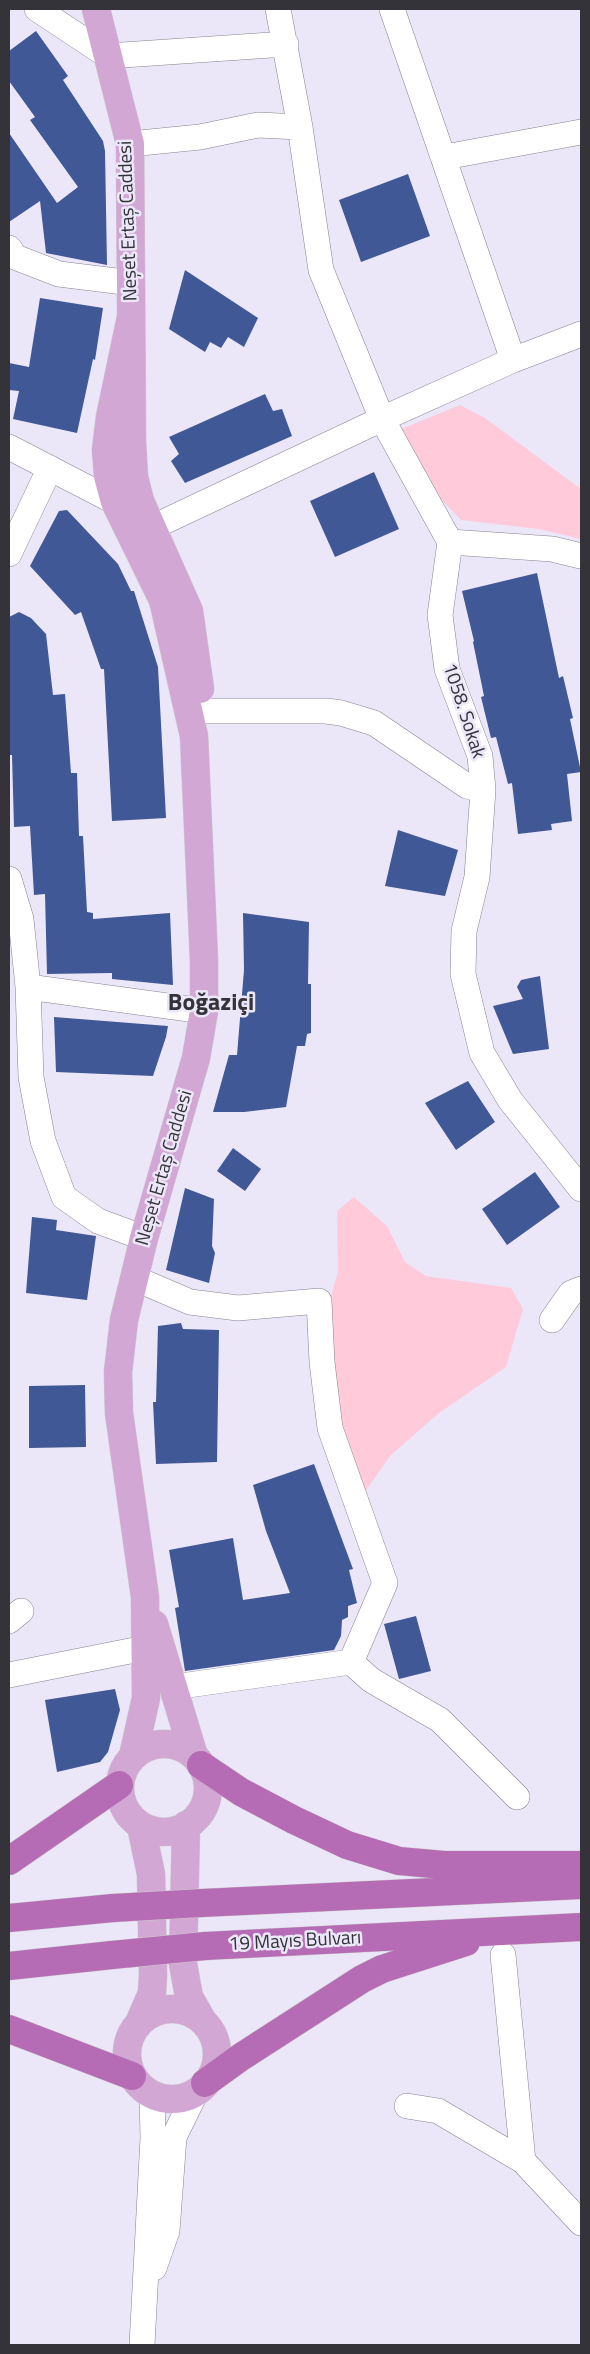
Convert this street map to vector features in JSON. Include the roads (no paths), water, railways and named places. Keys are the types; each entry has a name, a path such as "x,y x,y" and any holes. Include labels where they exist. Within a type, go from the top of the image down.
{"highway":[{"path":"198,1760 241,1792 294,1820 347,1844 399,1861 444,1865 581,1865"},
{"path":"9,1861 120,1785"},
{"path":"9,1918 113,1908 581,1885"},
{"name":"19 Mayıs Bulvarı","path":"9,1966 112,1954 206,1946 503,1942 581,1927"},
{"path":"201,2087 362,1979 392,1966 503,1942"},
{"path":"9,2029 132,2076"}],"main road":[{"name":"Neşet Ertaş Caddesi","path":"96,9 130,144 132,442 134,477 140,502 150,520 189,611 198,724 204,951 204,1011 190,1084 144,1238 124,1320 119,1363 120,1413 145,1597 146,1698 133,1756"},
{"name":"Neşet Ertaş Caddesi","path":"131,317 110,417 106,450 108,476 115,502 163,600 198,724"},
{"path":"115,502 150,520"},
{"name":"Neşet Ertaş Caddesi","path":"145,1597 198,1760"},
{"path":"141,1826 164,1832 186,1825 195,1819 206,1798 206,1775 198,1760 183,1748 170,1744 157,1744 144,1748 126,1764 120,1785 125,1808 141,1826 151,1874 152,1993 139,2023 131,2035 127,2048 127,2063 132,2076 141,2087 152,2094 167,2098 182,2098 201,2087 213,2072 216,2058 216,2044 211,2031 202,2020 189,1997 183,1964 186,1825"},
{"path":"139,2023 150,2014 163,2009 183,2011 202,2020"}],"street":[{"path":"37,9 108,56 286,44"},
{"path":"278,9 300,127 321,270 382,420 450,542 552,549 581,556"},
{"path":"392,9 513,360"},
{"path":"130,144 200,137 258,124 300,127"},
{"path":"444,156 581,132"},
{"path":"11,254 59,274 132,284"},
{"path":"150,520 382,420 513,360 581,334"},
{"path":"9,447 115,502"},
{"path":"9,554 50,468"},
{"name":"1058. Sokak","path":"450,542 440,615 445,660 480,756 483,790 477,877 464,931 463,974 482,1053 510,1100 581,1189"},
{"path":"198,724 326,711 341,713 374,723 467,786 483,790"},
{"path":"9,879 20,918 28,987 31,1077 43,1141 64,1197 98,1221 144,1238"},
{"path":"28,987 204,1011"},
{"path":"134,1278 190,1302 238,1308 319,1301 322,1362 330,1428 385,1583 351,1662"},
{"path":"552,1320 571,1293 581,1289"},
{"path":"9,1675 146,1648"},
{"path":"174,1687 351,1662"},
{"path":"351,1662 371,1680 440,1720 517,1797"},
{"path":"503,1942 524,2161"},
{"path":"145,2297 167,2231 174,2137 201,2087"},
{"path":"142,2345 153,2138 152,2094"},
{"path":"406,2106 438,2111 524,2161 581,2223"}],"district":[{"name":"Boğaziçi","path":"211,1004"}]}
